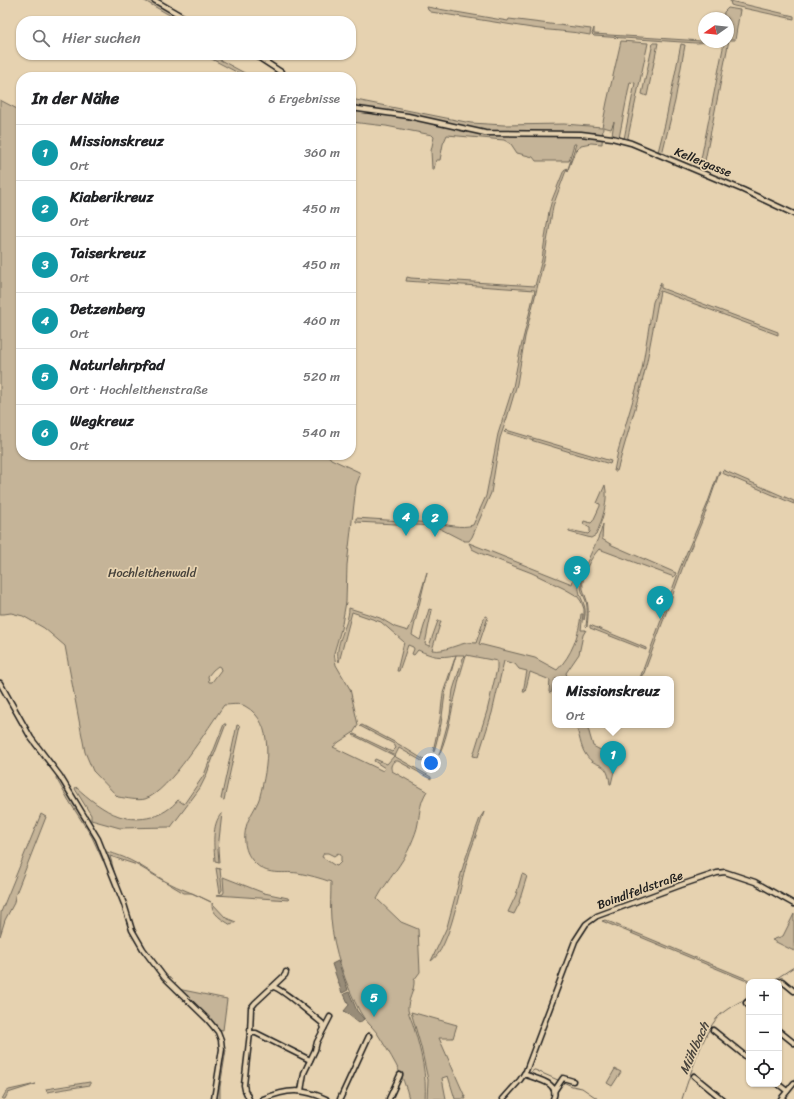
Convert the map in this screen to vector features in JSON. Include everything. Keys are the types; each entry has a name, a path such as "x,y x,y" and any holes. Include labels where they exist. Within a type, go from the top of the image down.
{"street":[{"path":"154,0 181,16"},
{"path":"263,60 281,72"},
{"name":"Kellergasse","path":"356,109 414,117 485,133 581,134 631,143 744,190 794,214"},
{"path":"0,683 27,731 60,776 98,839 124,904 132,930 143,949 164,977 208,1020 218,1032 222,1049 214,1099"},
{"name":"Boindlfeldstraße","path":"503,1099 524,1074 547,1018 575,941 586,924 597,916 681,885 717,873 725,872 755,882 794,904"},
{"path":"249,1099 244,1085 252,1006 285,975 286,972"},
{"path":"782,982 794,991"},
{"path":"273,987 277,988 322,1023 324,1028"},
{"path":"301,1091 303,1076 330,1017"},
{"path":"713,1030 746,1057"},
{"path":"250,1033 256,1033 310,1060"},
{"path":"782,1033 794,1043"},
{"path":"340,1099 369,1036"},
{"path":"524,1074 550,1084 555,1090"},
{"path":"389,1099 400,1075"},
{"path":"694,1076 722,1099"},
{"path":"554,1099 555,1090 563,1078 573,1081"},
{"path":"781,1099 794,1083"},
{"path":"782,1087 787,1091"},
{"path":"263,1099 287,1092 301,1091 313,1093 326,1099"}],"green space":[{"path":"143,0 149,0 177,16 171,16"},
{"path":"730,1 794,16 794,19 734,6 731,5"},
{"path":"427,7 508,21 509,19 591,29 590,35 532,28 431,12"},
{"path":"728,8 740,10 735,40 734,12 724,12"},
{"path":"594,28 594,34 698,41 698,43 594,36 592,34"},
{"path":"621,41 648,43 627,140 624,139 635,83 630,82 619,138 612,135 614,122 611,129 603,127 602,144 591,143 581,145 574,154 567,172 576,144 574,144 569,161 536,161 533,157 517,153 511,144 504,140 447,135 443,144 440,160 436,160 434,169 432,169 431,151 434,137 432,135 386,126 356,123 356,100 471,123 504,125 564,124 602,127"},
{"path":"653,43 658,43 647,96 642,94"},
{"path":"681,44 685,45 675,101 662,154 658,152"},
{"path":"723,48 727,48 703,171 699,169"},
{"path":"214,60 220,60 243,72 236,72"},
{"name":"Hochleithenwald","path":"0,100 16,108 16,460 333,460 359,472 360,475 356,486 347,565 346,602 341,629 334,653 336,665 350,689 358,725 353,733 333,747 383,771 385,768 374,761 375,759 387,764 394,756 431,777 431,779 398,761 394,761 392,765 392,771 427,791 422,803 418,826 408,851 377,899 401,922 418,929 420,972 414,980 408,1010 417,1037 423,1064 425,1099 409,1099 404,1082 396,1065 377,1033 362,1015 350,991 334,942 331,919 331,882 298,873 269,871 258,866 247,852 245,831 260,796 267,760 265,735 261,723 255,714 243,705 224,705 177,772 155,794 142,800 118,797 93,771 85,752 65,646 44,628 23,616 11,613 0,614","holes":["218,666 221,670 212,682 209,682 208,676","324,853 334,856 338,853 341,855 341,862 337,866 322,857"]},
{"path":"567,168 553,206 544,260 525,337 517,384 500,438 491,493 472,537 469,541 464,541 435,526 356,522 356,518 458,526 473,525 486,496 498,434 513,387 535,290 406,281 407,277 535,286 542,259 549,211 564,170"},
{"path":"661,282 661,288 778,332 778,335 660,291 640,391 617,471 614,471 618,451 642,369 653,302"},
{"path":"506,430 611,461 610,464 504,432"},
{"path":"723,470 794,501 794,504 722,473"},
{"path":"720,471 644,673 641,676 680,568"},
{"path":"605,485 606,497 603,517 596,535 591,538 569,532 569,530 588,534 590,532 590,528 583,524 584,521 591,523 593,521 600,506 600,504 597,503"},
{"path":"603,524 602,539 612,545 676,573 674,577 599,549 589,562 583,578 583,589 588,607 587,627 587,607 581,588 582,578"},
{"path":"469,543 572,584 579,560 583,565 579,587 585,607 584,620 584,609 577,596 532,573 480,553 472,549"},
{"path":"427,572 412,635 420,640 429,609 432,610 425,644 429,646 438,621 441,621 432,650 443,650 465,643 476,643 485,616 488,617 479,644 535,658 557,670 567,658 574,644 579,630 581,614 583,614 581,630 586,630 583,635 579,654 566,673 567,676 552,676 551,693 549,692 550,680 530,672 525,692 523,692 527,671 519,669 515,664 504,661 492,713 478,757 473,756 487,711 497,669 497,661 466,655 448,730 439,755 450,715 453,690 464,655 436,656 418,650 414,655 412,654 414,649 413,647 408,645 399,671 397,671 404,642 381,622 352,612 339,662 338,649 347,622 349,608 380,618 395,627 408,631"},
{"path":"590,625 646,648 646,650 590,628"},
{"path":"456,655 445,694 441,724 434,752 443,693"},
{"path":"224,724 226,724 200,788 171,827 120,828 91,820 91,815 75,789 76,787 102,808 113,814 127,818 136,819 152,817 166,811 178,800 184,804 204,775"},
{"path":"237,725 240,726 224,800 221,799"},
{"path":"362,725 400,745 434,766 434,768 399,748 395,756 353,735 354,734 392,752 396,748 394,744 360,726"},
{"path":"576,728 588,728 593,746 617,759 611,784 604,767 590,759 584,752"},
{"path":"57,774 95,835 105,860 103,861 92,837 56,778"},
{"path":"484,812 466,865 449,931 438,954 431,961 447,927 464,863 480,818"},
{"path":"222,813 218,849 219,862 215,861 214,836 216,823"},
{"path":"41,814 46,817 0,936 1,912"},
{"path":"107,852 130,860 176,887 192,893 184,893 137,865 110,856 118,886 106,853"},
{"path":"216,868 220,869 222,890 220,893"},
{"path":"522,874 527,876 520,902 514,914 508,912 516,895"},
{"path":"223,877 264,893 288,898 289,900 216,895 223,894 224,892"},
{"path":"212,903 226,918 236,922 231,925 221,919 213,910"},
{"path":"794,914 794,951 772,940 783,936"},
{"path":"605,920 747,979 746,981 602,921"},
{"path":"178,989 227,999 223,1030 218,1029"},
{"path":"411,1012 457,1025 453,1038 439,1038 466,1099 455,1099 448,1076 442,1078 446,1099 427,1099 428,1080 421,1047"},
{"path":"224,1050 226,1050 220,1087 220,1099 216,1099"},
{"path":"615,1069 621,1072 612,1086 607,1083"},
{"path":"90,1082 90,1085 47,1092 46,1089"},
{"path":"36,1084 8,1093 5,1099 2,1099 9,1090"}],"shaded area":[{"path":"338,961 348,990 342,993 332,964"},
{"path":"349,992 357,1011 364,1019 359,1023 344,1011 349,1005 344,994"}],"waterway":[{"name":"Mühlbach","path":"776,979 794,967"},
{"name":"Mühlbach","path":"682,1099 697,1056 712,1024 725,1011 746,999"},
{"path":"530,1073 535,1070 560,1081"},
{"path":"563,1082 582,1088 598,1099"}],"place":[{"name":"Detzenberg","path":"406,536"},
{"name":"Kiaberikreuz","path":"435,537"},
{"name":"Taiserkreuz","path":"577,589"},
{"name":"Wegkreuz","path":"660,619"},
{"name":"Missionskreuz","path":"613,774"},
{"name":"Naturlehrpfad","path":"374,1017"}]}
